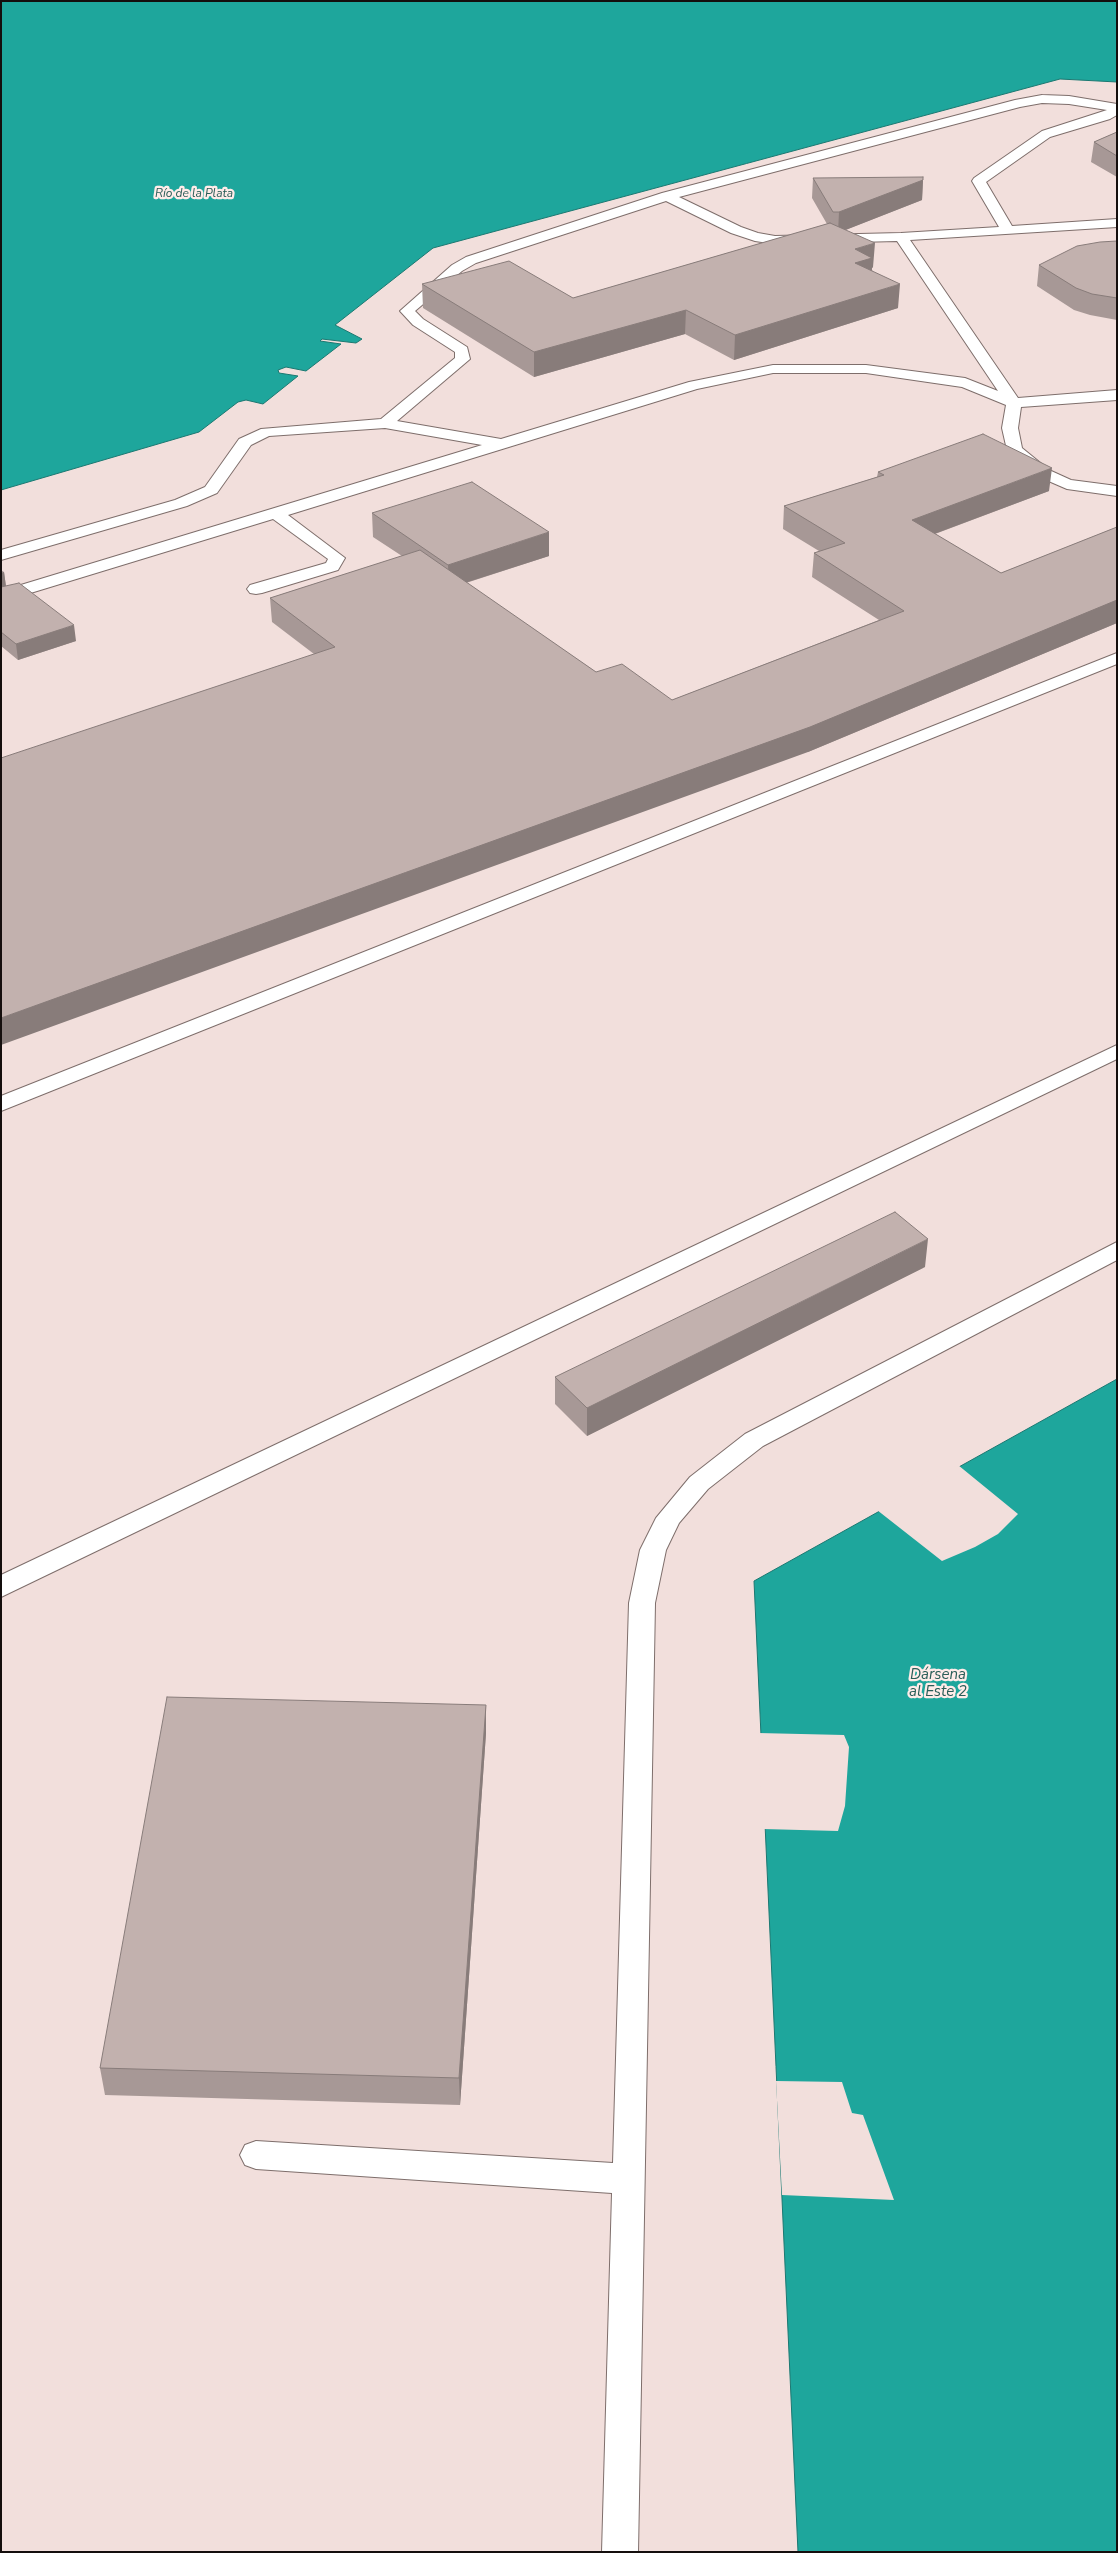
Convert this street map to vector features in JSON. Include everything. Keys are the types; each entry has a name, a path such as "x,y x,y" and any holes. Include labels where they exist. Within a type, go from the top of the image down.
{"lane":[{"path":"385,423 464,359 462,350 418,322 407,310 457,268 471,260 667,196 1019,103 1042,99 1069,100 1117,109"},
{"path":"1008,230 979,182 1046,134 1106,116 1117,109"},
{"path":"667,196 755,237 775,240 901,238 1117,223"},
{"path":"901,238 1014,403 1010,428 1015,450 1043,473 1067,484 1117,491"},
{"path":"1,596 694,385 773,369 866,369 965,383 1014,403 1117,395"},
{"path":"1,555 181,503 211,490 234,462 245,442 266,432 385,423 501,444"},
{"path":"256,589 332,566 337,558 275,513"},
{"path":"1,1104 1117,658"},
{"path":"1,1587 1117,1051"},
{"path":"620,2552 642,1603 653,1550 669,1518 699,1483 754,1440 1117,1250"},
{"path":"256,2155 629,2179"}],"water":[{"name":"Río de la Plata","path":"1,1 1117,1 1117,82 1060,79 433,248 335,325 362,339 356,343 322,339 320,341 341,344 306,371 286,367 278,370 279,373 298,376 263,404 246,400 238,402 199,432 1,490"},
{"name":"Dársena al Este 2","path":"1117,1379 1117,2552 798,2552 754,1581"}],"pier":[{"path":"958,1465 1018,1514 998,1534 975,1547 942,1561 877,1510"},
{"path":"758,1733 844,1735 849,1747 845,1806 838,1831 763,1829"},
{"path":"776,2081 842,2082 852,2113 863,2115 894,2200 782,2195"}],"building":[{"path":"1117,132 1117,156 1094,142"},
{"path":"923,177 923,180 839,212 833,212 813,178"},
{"path":"830,223 875,243 855,249 872,258 855,263 900,284 735,335 686,310 534,352 422,284 509,261 573,298"},
{"path":"1117,241 1117,298 1092,294 1076,288 1039,265 1077,246"},
{"path":"983,434 1052,468 912,520 1001,573 1117,527 1117,600 810,727 1,1018 1,758 335,647 270,598 420,550 596,672 622,664 672,700 904,611 814,553 845,543 784,506 884,475 878,472"},
{"path":"472,482 549,532 448,565 372,513"},
{"path":"19,583 74,625 16,644 1,632 1,587"},
{"path":"895,1212 928,1239 587,1408 555,1377"},
{"path":"167,1697 486,1705 459,2078 100,2068"}]}
